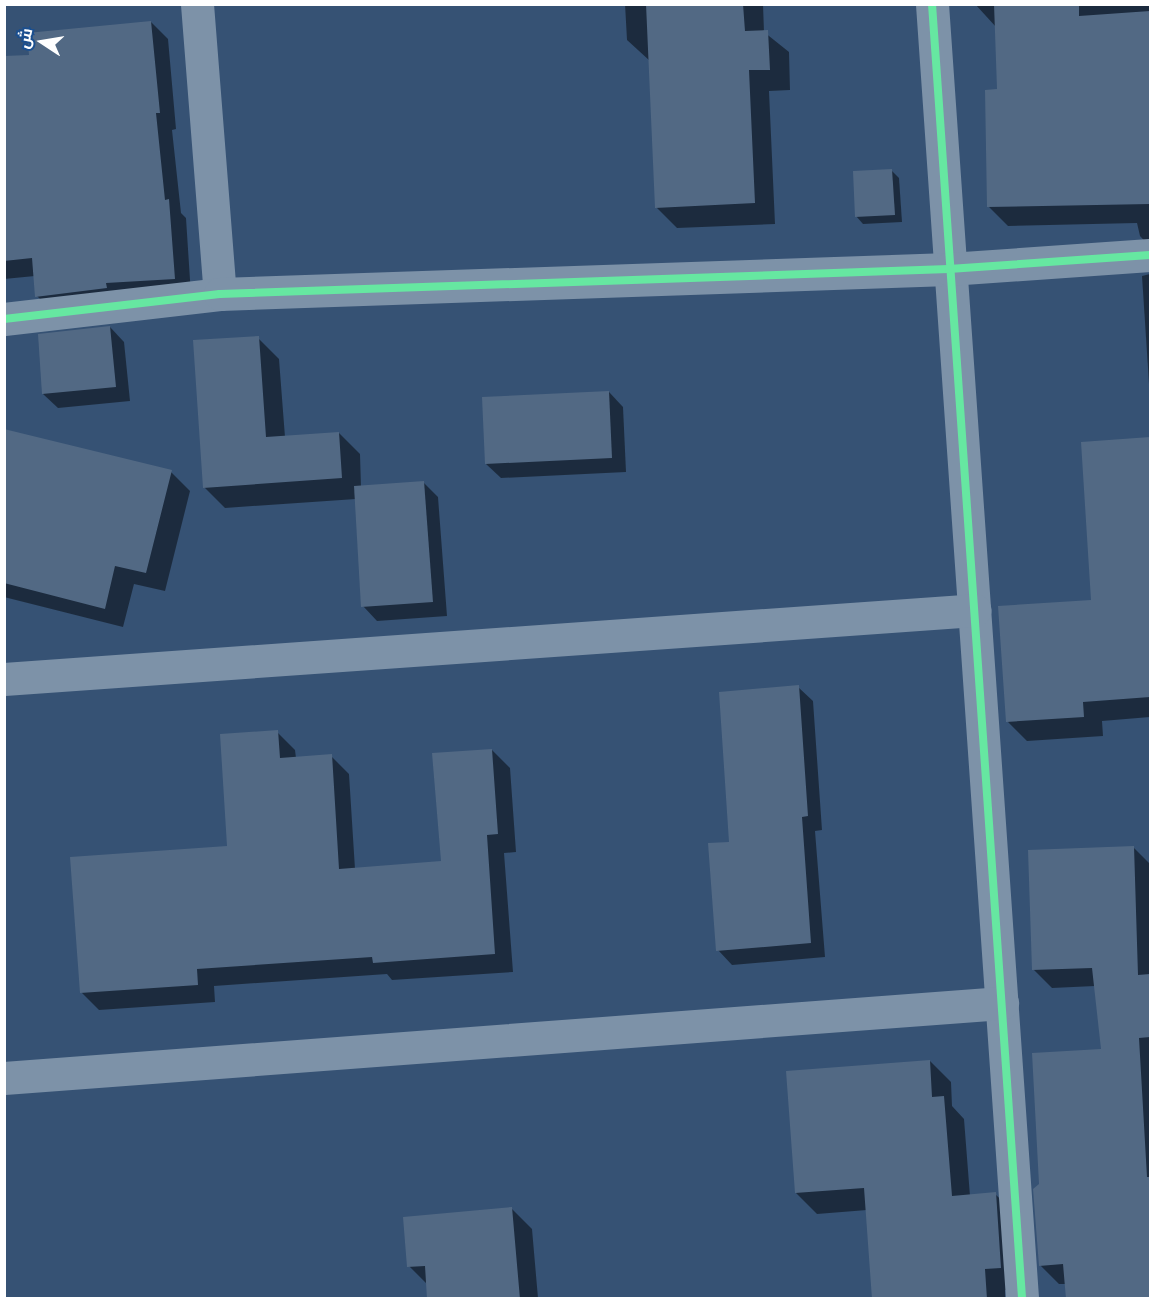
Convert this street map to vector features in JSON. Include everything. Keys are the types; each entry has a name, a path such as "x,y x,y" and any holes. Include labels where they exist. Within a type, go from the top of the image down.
{"street":[{"path":"197,4 220,294"},
{"path":"932,4 1022,1299"},
{"path":"4,319 220,294 949,269 1150,255"},
{"path":"4,679 975,610"},
{"path":"4,1078 1002,1003"}],"building":[{"path":"646,4 743,4 745,31 768,30 770,70 749,70 755,203 655,208"},
{"path":"994,4 1079,4 1079,16 1150,11 1150,204 987,207 985,90 997,89"},
{"path":"151,21 160,113 156,113 165,200 169,199 175,279 106,283 107,288 35,297 32,258 4,261 4,56 29,55 27,33"},
{"path":"892,169 895,215 855,217 853,171"},
{"path":"110,326 116,387 42,394 38,334"},
{"path":"259,336 266,437 339,432 342,478 203,488 193,340"},
{"path":"609,391 612,458 485,464 482,397"},
{"path":"4,429 172,470 146,573 115,566 105,609 4,583"},
{"path":"1150,437 1150,697 1083,702 1084,717 1006,722 998,606 1091,600 1081,442"},
{"path":"424,481 433,602 361,607 354,486"},
{"path":"799,685 808,816 802,817 811,943 716,951 708,843 729,842 719,692"},
{"path":"278,730 280,758 332,754 339,869 441,861 432,753 492,749 498,834 487,835 495,954 373,963 372,957 197,969 198,985 80,993 70,857 227,846 220,734"},
{"path":"1134,846 1138,975 1150,974 1150,1037 1139,1038 1147,1177 1150,1177 1150,1299 1066,1299 1063,1264 1039,1266 1033,1189 1039,1184 1032,1053 1101,1049 1092,968 1032,970 1028,850"},
{"path":"930,1060 932,1097 944,1096 952,1196 996,1192 1001,1268 985,1269 987,1299 872,1299 864,1188 795,1193 786,1071"},
{"path":"512,1207 520,1299 427,1299 425,1266 407,1267 403,1217"}],"cycle path":[{"path":"932,4 1022,1298"},
{"path":"4,319 220,294 949,269 1150,255"}]}
